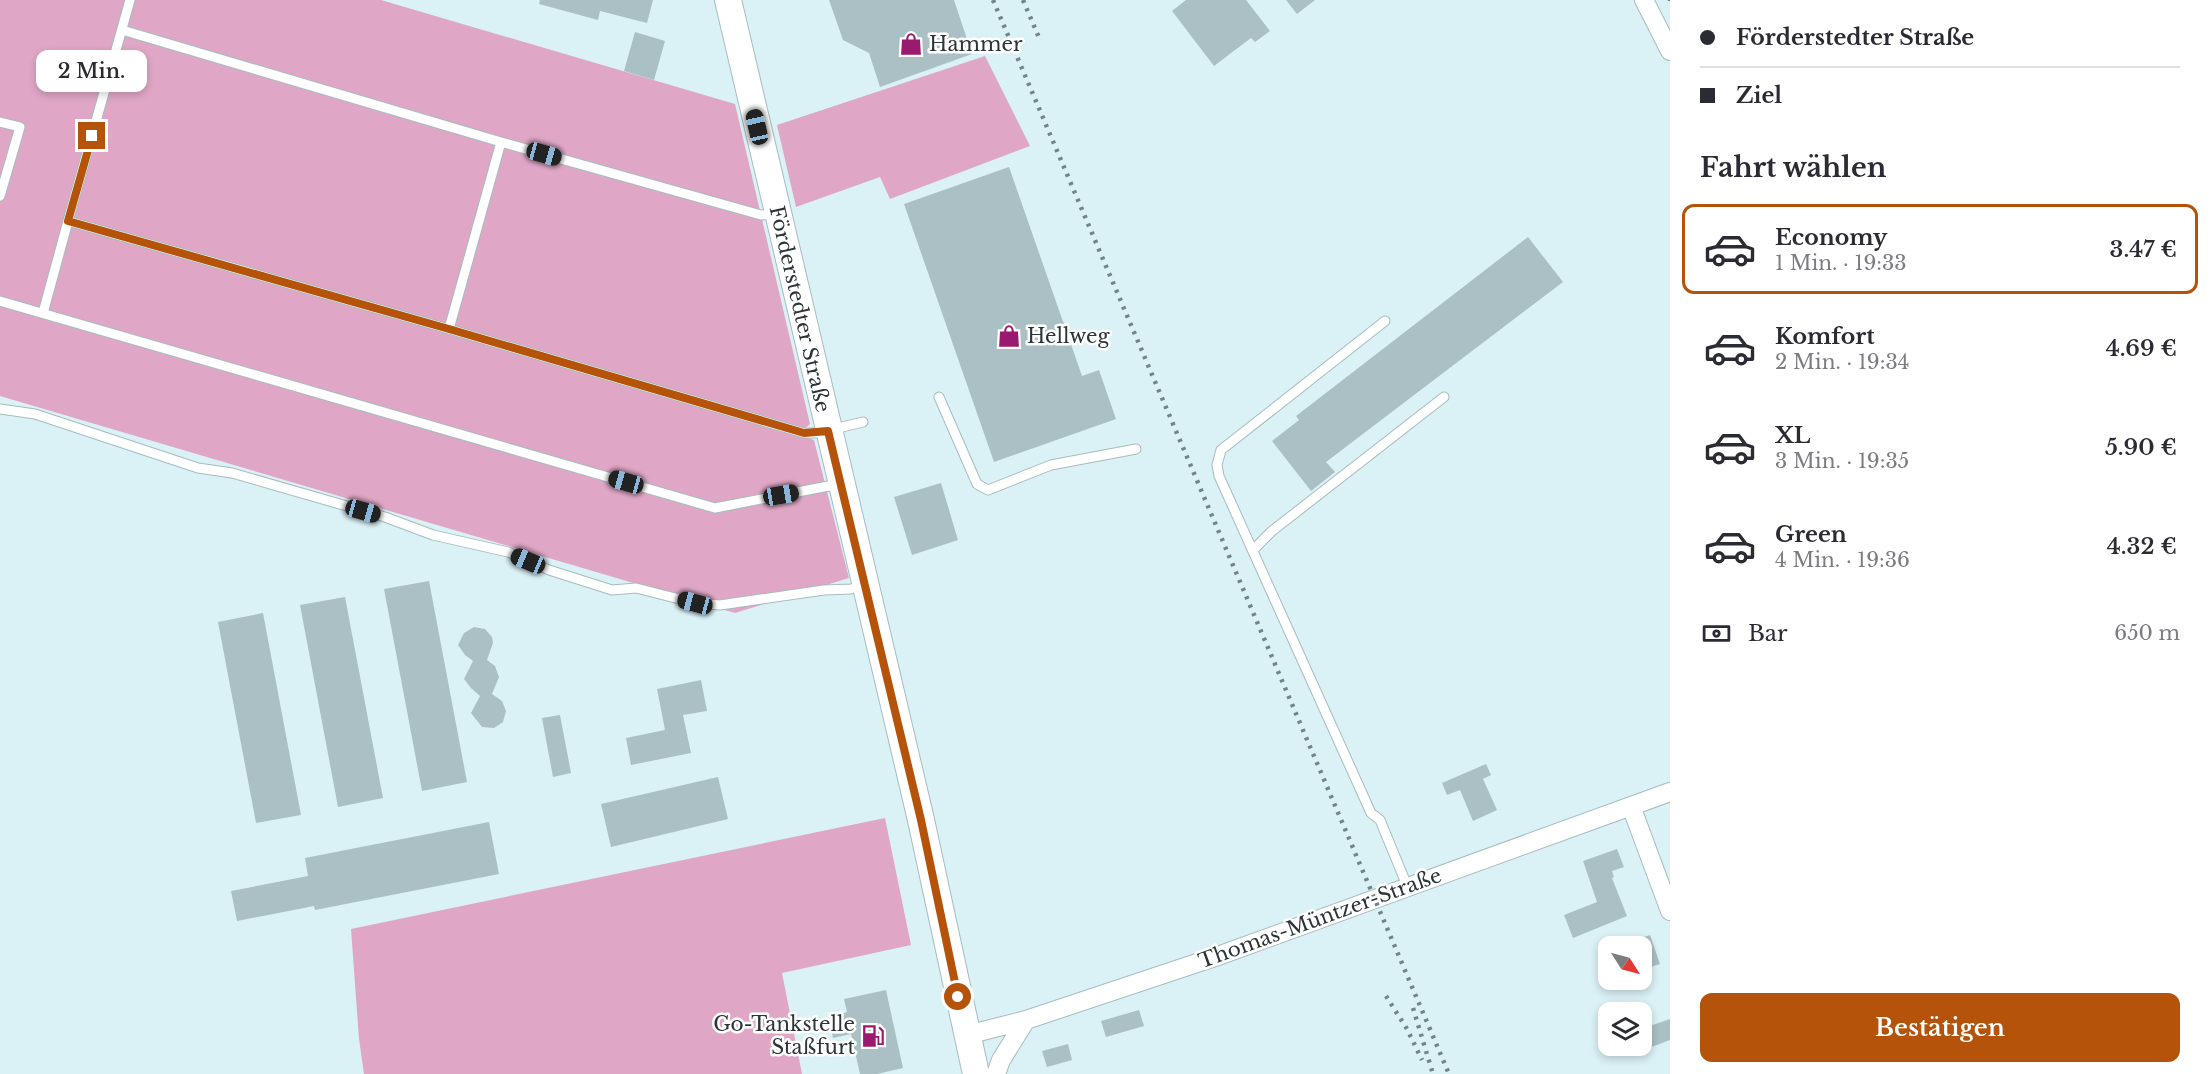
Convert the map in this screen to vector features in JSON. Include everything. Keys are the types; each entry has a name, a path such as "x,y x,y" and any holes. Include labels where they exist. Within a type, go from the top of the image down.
{"main road":[{"name":"Förderstedter Straße","path":"728,0 840,484 930,858 976,1074"}],"street":[{"path":"1644,0 1670,51"},
{"name":"Thomas-Müntzer-Straße","path":"967,1035 1026,1020 1215,957 1670,792"},
{"path":"1631,806 1670,911"},
{"path":"996,1074 1001,1060 1026,1020"}],"lane":[{"path":"43,314 130,0"},
{"path":"122,30 501,142 760,215 777,213"},
{"path":"0,122 20,127 0,196"},
{"path":"449,329 501,142"},
{"path":"68,221 804,433 828,431 864,422"},
{"path":"0,301 715,508 840,484"},
{"path":"1385,321 1221,450 1217,465 1219,476 1371,813 1380,820 1408,888"},
{"path":"939,397 977,484 988,490 1051,465 1136,449"},
{"path":"1253,550 1272,531 1444,397"},
{"path":"0,409 35,414 198,468 232,473 385,517 434,536 508,552 549,570 612,590 636,588 695,603 720,605 824,590 851,589 865,585"}],"shaded area":[{"path":"0,0 381,0 735,104 810,424 803,430 805,437 814,440 849,578 735,613 0,396"},
{"path":"985,56 1030,146 890,199 880,177 796,207 777,125"},
{"path":"885,818 911,945 782,973 802,1074 364,1074 359,1039 351,929"}],"building":[{"path":"540,0 653,0 647,23 600,11 598,20 539,4"},
{"name":"Hammer","path":"829,0 954,0 972,54 880,87 869,53 843,40"},
{"path":"1186,0 1246,0 1270,31 1255,42 1251,38 1214,66 1172,11"},
{"path":"1286,0 1315,0 1297,14"},
{"path":"635,32 665,41 654,80 624,71"},
{"name":"Hellweg","path":"1009,167 1082,376 1099,370 1116,419 994,462 904,204"},
{"path":"1528,237 1563,282 1326,462 1335,472 1311,491 1272,441 1299,420 1296,416"},
{"path":"941,483 958,540 912,555 894,497"},
{"path":"429,581 467,782 422,791 384,589"},
{"path":"345,597 383,798 338,807 300,605"},
{"path":"263,613 301,815 256,823 218,622"},
{"path":"474,627 485,629 492,637 493,643 487,660 495,666 499,677 492,694 502,701 506,711 503,722 494,728 482,727 471,713 480,696 464,679 473,661 458,645 464,633"},
{"path":"701,680 707,711 683,715 691,753 631,765 626,738 665,730 657,689"},
{"path":"560,715 571,773 553,777 542,718"},
{"path":"1486,764 1491,775 1483,779 1497,810 1473,821 1460,790 1447,795 1442,783"},
{"path":"718,777 728,819 611,847 601,804"},
{"path":"489,822 499,874 315,910 314,906 237,921 231,891 308,876 305,858"},
{"path":"1617,849 1624,867 1612,871 1614,877 1612,878 1627,916 1573,938 1564,915 1597,902 1583,861"},
{"path":"1652,941 1660,964 1652,967"},
{"path":"886,990 903,1068 877,1074 860,1074 851,1034 833,1038 829,1018 847,1012 844,999"},
{"path":"1139,1010 1144,1026 1106,1037 1101,1021"},
{"path":"1670,1019 1670,1040 1652,1047 1652,1025"},
{"path":"1068,1044 1072,1060 1047,1067 1042,1051"}],"railway":[{"path":"993,0 1449,1074"},
{"path":"1023,0 1040,40"},
{"path":"1386,996 1407,1029 1422,1060"},
{"path":"1413,1008 1433,1074"}],"place":[{"name":"Hammer","path":"911,44"},
{"name":"Hellweg","path":"1009,336"},
{"name":"Go-Tankstelle Staßfurt","path":"873,1036"}],"route":[{"path":"92,136 68,221 804,433 828,431 921,820 958,997"}]}
